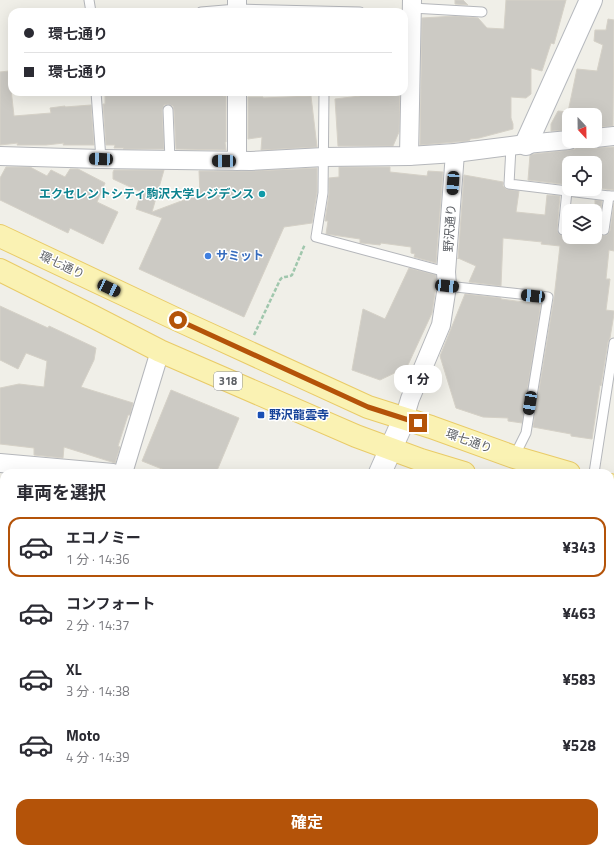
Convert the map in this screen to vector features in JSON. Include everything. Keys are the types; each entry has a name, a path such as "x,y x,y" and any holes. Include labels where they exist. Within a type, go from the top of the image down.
{"main road":[{"name":"環七通り","path":"0,236 368,407 432,427 514,457 555,469"},
{"name":"318","path":"0,270 160,351 356,436 421,460 451,469"}],"street":[{"path":"519,146 591,0"},
{"path":"409,156 410,8"},
{"path":"237,96 237,161"},
{"path":"602,137 614,136"},
{"path":"0,156 237,161 324,157 455,154 562,141"},
{"name":"野沢通り","path":"382,469 404,419 410,399 441,325 447,279 455,154"},
{"path":"124,469 160,351"},
{"path":"0,464 63,469"}],"lane":[{"path":"237,7 255,8"},
{"path":"410,8 482,12"},
{"path":"96,96 101,159"},
{"path":"324,96 323,193 316,238 447,279 548,297 526,433 514,457"},
{"path":"168,110 170,160"},
{"path":"519,146 510,184 562,190"},
{"path":"602,195 612,196 604,230"},
{"path":"595,469 614,343"}],"path":[{"path":"252,338 281,278 292,275 305,244 316,238"}],"building":[{"path":"455,0 463,0 468,5 455,4"},
{"path":"506,0 566,0 554,44 551,43 542,71 531,68 531,94 526,98 511,97 511,118 513,129 470,139 468,141 420,145 422,18 455,16 478,18 487,28 504,29"},
{"path":"608,19 614,20 613,126 602,127 602,108 569,108 577,69 597,71 603,45 594,41 595,30 606,30"},
{"path":"8,71 8,96 12,96 14,116 51,113 50,108 91,105 94,145 63,145 64,143 46,145 17,145 18,143 0,145 0,72"},
{"path":"105,96 226,96 226,150 176,149 174,110 173,106 168,104 164,105 162,110 164,149 123,149 124,148 114,148 115,145 106,145 103,104 105,104"},
{"path":"311,96 317,147 261,150 262,137 248,139 248,97 263,98"},
{"path":"360,96 400,96 399,132 393,146 338,146 335,99"},
{"path":"558,111 562,111 562,130 551,131 551,124"},
{"path":"614,147 614,190 602,189 602,156 562,156 562,184 528,180 530,155 575,149"},
{"path":"6,167 30,167 47,176 51,170 65,177 70,169 78,169 105,183 97,202 118,212 103,244 70,228 68,233 0,200 0,178"},
{"path":"339,167 390,167 390,172 427,176 428,171 443,172 436,263 414,257 415,254 411,253 411,247 381,243 380,245 360,243 360,239 326,234 328,221 325,221 329,194 329,178 339,177"},
{"path":"317,168 317,192 312,223 284,227 244,317 139,269 162,218 136,209 141,192 113,179 114,170 164,170 152,212 200,194 199,171 252,171"},
{"path":"464,175 503,182 503,186 506,189 519,191 516,212 545,215 547,195 560,196 557,230 562,236 562,244 602,244 602,235 607,235 610,231 614,203 614,251 609,250 606,279 610,279 606,310 614,311 614,314 601,386 600,385 592,439 571,436 571,434 533,427 554,298 560,246 541,244 542,242 503,238 501,286 469,282 476,266 458,258"},
{"path":"595,200 602,201 602,204 595,204"},
{"path":"409,268 436,275 436,286 432,313 407,367 380,380 352,370 363,309 385,319"},
{"path":"465,294 541,303 522,423 508,421 508,418 483,417 456,408 440,356"},
{"path":"0,306 48,328 49,326 96,348 94,360 81,387 133,403 118,446 120,447 115,463 64,447 63,458 34,455 34,448 0,444 0,388 19,384 44,387 47,361 26,353 18,369 0,360"},
{"path":"171,390 239,418 218,469 162,469 142,461"}],"place":[{"name":"エクセレントシティ駒沢大学レジデンス","path":"262,194"},
{"name":"サミット","path":"208,256"},
{"name":"野沢龍雲寺","path":"261,415"}],"route":[{"path":"178,320 368,407 418,423"}]}
